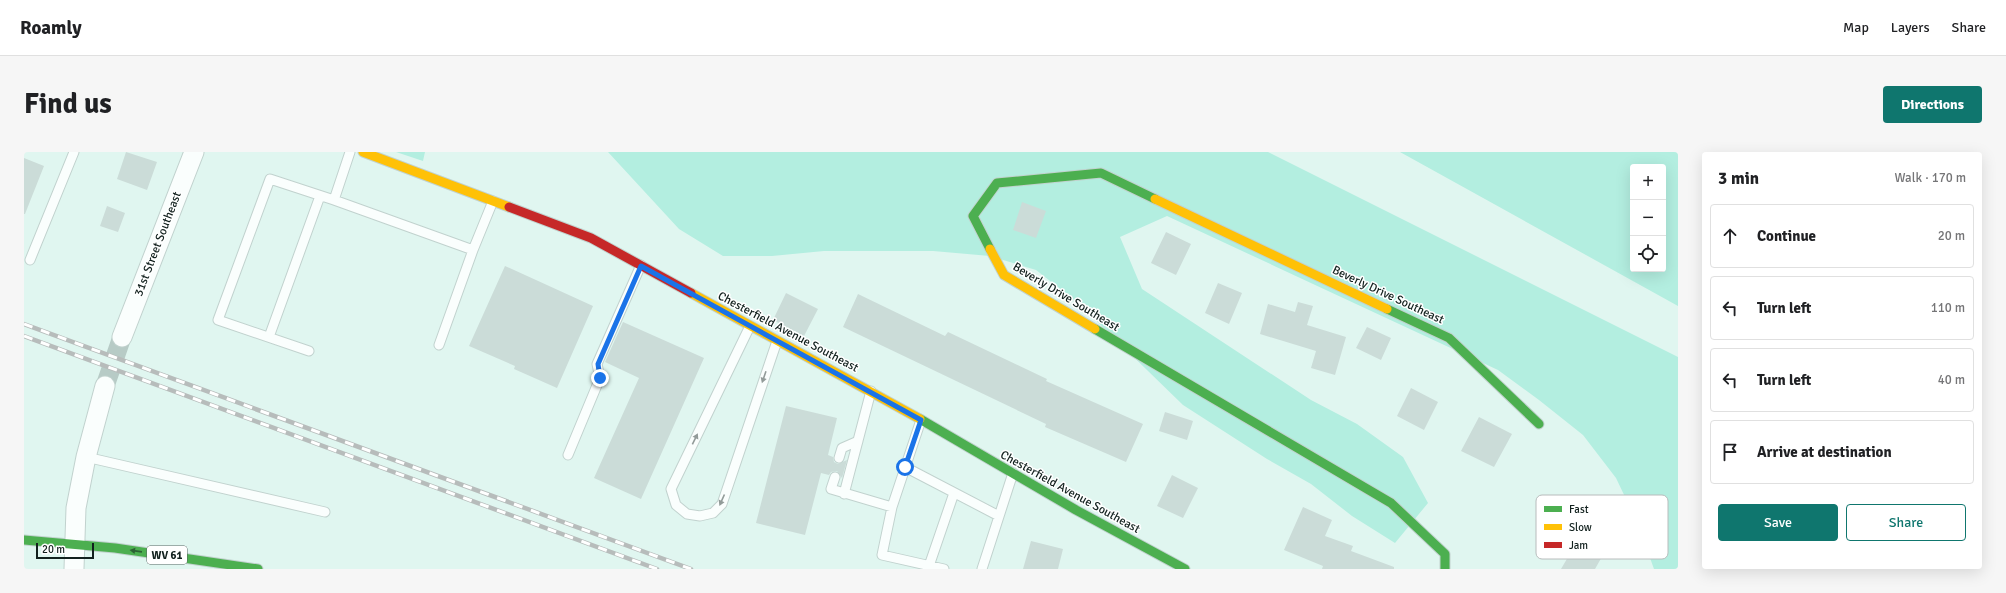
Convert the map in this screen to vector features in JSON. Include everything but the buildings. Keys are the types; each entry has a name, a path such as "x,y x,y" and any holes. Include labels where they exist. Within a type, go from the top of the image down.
{"street":[{"name":"31st Street Southeast","path":"122,337 194,152"},
{"name":"Chesterfield Avenue Southeast","path":"363,152 591,238 871,391 1013,473 1185,569"},
{"name":"Beverly Drive Southeast","path":"1446,569 1445,554 1391,503 1004,275 973,216 997,183 1101,173 1449,338 1539,424"},
{"path":"74,569 76,545 76,508 86,457 105,386"},
{"name":"WV 61","path":"24,540 115,548 258,569"}],"lane":[{"path":"30,260 74,152"},
{"path":"334,200 350,152"},
{"path":"309,352 270,337 218,320 270,178 473,250"},
{"path":"270,337 320,196"},
{"path":"439,345 473,250 493,201"},
{"path":"568,455 600,378 598,364 641,266"},
{"path":"750,326 671,489 676,505 687,514 700,516 713,513 722,504 776,340"},
{"path":"844,494 871,391"},
{"path":"921,420 892,507 882,555 944,569"},
{"path":"840,458 842,448 858,441"},
{"path":"86,457 325,512"},
{"path":"905,467 999,516"},
{"path":"982,569 1013,473"},
{"path":"835,477 831,489 892,507"},
{"path":"929,566 954,492"}],"green space":[{"path":"396,152 425,152 423,161"},
{"path":"608,152 1268,152 1678,357 1678,569 1654,569 1650,559 1668,559 1668,495 1624,495 1616,478 1583,435 1498,370 1167,216 1120,237 1142,289 1311,400 1357,424 1403,457 1428,503 1395,543 1352,516 1311,484 1267,459 1183,405 1077,302 1036,270 990,256 933,251 824,251 772,256 723,256 679,229"},
{"path":"1400,152 1678,152 1678,306"}],"tunnel":[{"path":"105,386 122,337"}],"railway":[{"path":"24,324 691,569"},
{"path":"24,336 657,569"}],"traffic: fast":[{"path":"990,249 973,216 997,183 1101,173 1155,199"},
{"path":"1387,309 1449,338 1539,424"},
{"path":"1095,329 1391,503 1445,554 1445,569"},
{"path":"920,419 1076,510 1185,569"},
{"path":"24,540 115,548 258,569"}],"traffic: slow":[{"path":"363,152 509,207"},
{"path":"1155,199 1387,309"},
{"path":"990,249 1004,275 1095,329"},
{"path":"691,293 920,419"}],"traffic: jam":[{"path":"509,207 591,238 691,293"}],"route":[{"path":"600,378 598,364 641,266 837,372 921,420 905,467"}]}
